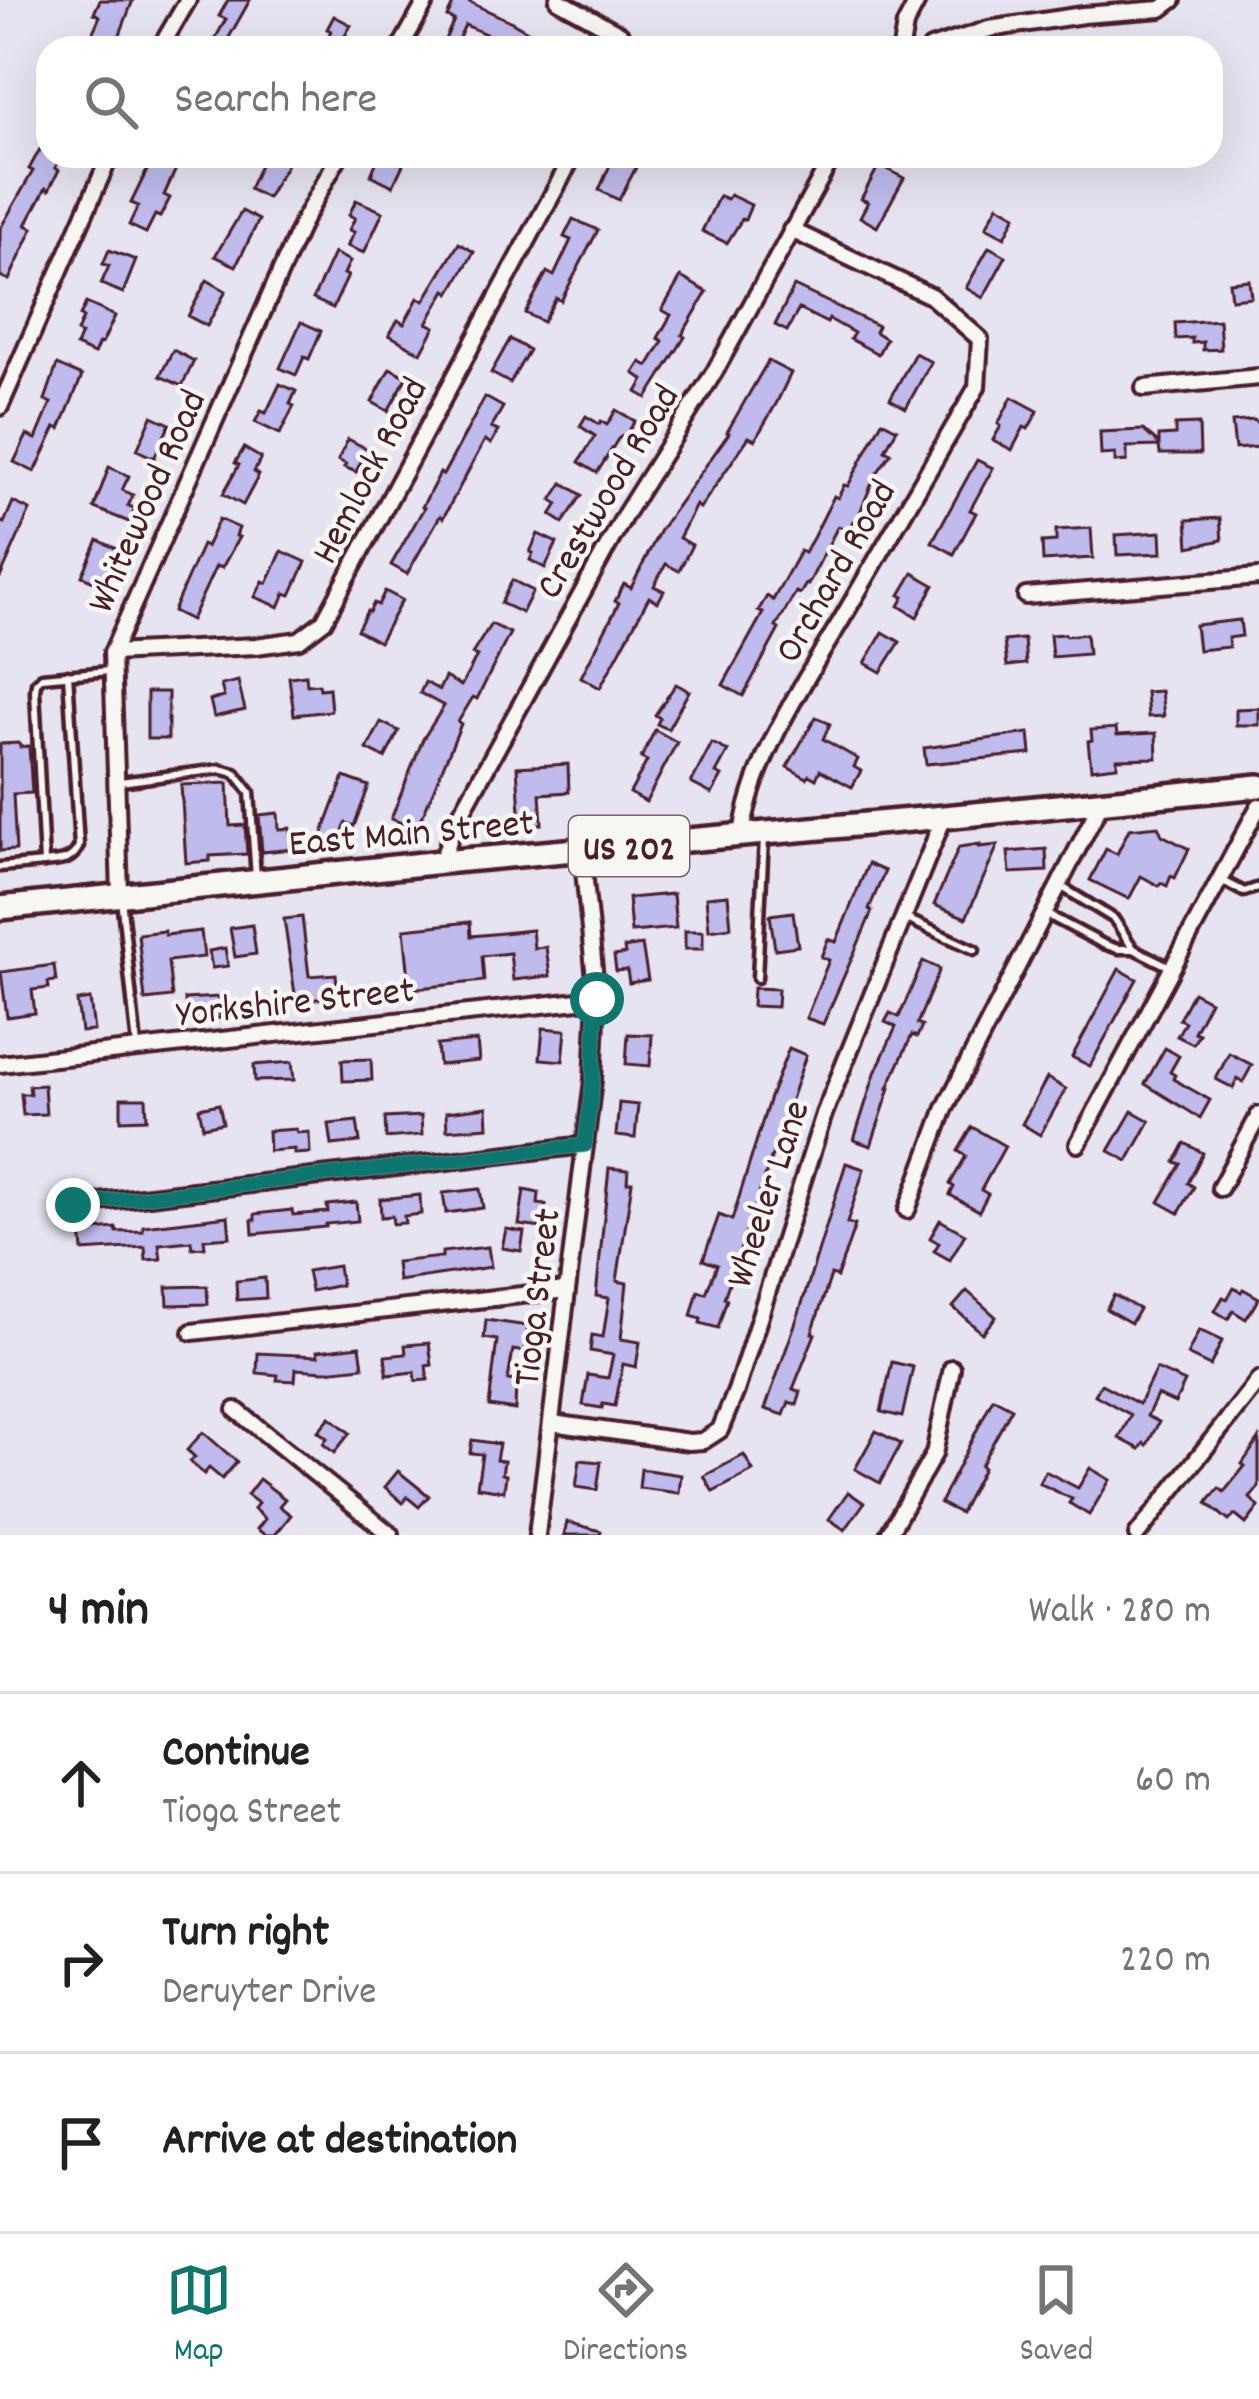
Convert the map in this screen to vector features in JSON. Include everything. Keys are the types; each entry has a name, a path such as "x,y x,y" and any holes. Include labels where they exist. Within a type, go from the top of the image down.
{"highway":[{"name":"East Main Street","path":"0,908 1259,786"}],"street":[{"path":"167,36 188,0"},
{"path":"407,36 428,0"},
{"path":"558,0 621,36"},
{"path":"903,36 918,0"},
{"path":"968,36 1083,15 1160,9 1172,0"},
{"path":"0,406 105,168"},
{"name":"Whitewood Road","path":"120,894 112,653 303,221 332,168"},
{"name":"Hemlock Road","path":"112,653 299,640 324,620 567,168"},
{"name":"Crestwood Road","path":"442,862 453,828 553,643 626,513 716,371 826,168"},
{"name":"Orchard Road","path":"753,834 745,810 755,774 977,387 980,339 931,296 791,230"},
{"path":"1144,388 1259,377"},
{"path":"1026,596 1259,577"},
{"path":"907,1210 945,1108 1102,801"},
{"path":"1078,1144 1259,806"},
{"name":"Wheeler Lane","path":"552,1423 689,1442 712,1438 720,1430 824,1114 944,817"},
{"name":"Tioga Street","path":"537,1535 593,1080 597,999 582,850"},
{"name":"Yorkshire Street","path":"0,1064 597,999"},
{"path":"1220,1188 1259,1115"},
{"path":"73,1205 585,1145"},
{"path":"192,1332 566,1290"},
{"path":"888,1535 934,1454 952,1369"},
{"path":"1137,1535 1259,1380"},
{"path":"236,1410 391,1535"}],"lane":[{"path":"44,863 36,683 42,677 111,670"},
{"path":"0,867 67,860 79,846 68,674"},
{"path":"116,782 220,769 236,773 250,792 257,880"},
{"path":"753,834 757,978"},
{"path":"1220,879 1244,892 1259,887"},
{"path":"1059,886 1114,919 1133,949"},
{"path":"120,894 137,1049"},
{"path":"1045,913 1103,944 1133,949 1172,968"},
{"path":"904,917 975,950"}],"building":[{"path":"100,0 133,0 119,36 92,34 100,16 94,13"},
{"path":"228,0 250,0 230,36 217,36 226,19 219,16"},
{"path":"455,0 465,0 536,36 490,36 465,25 460,36 447,36 454,20 447,17"},
{"path":"334,16 351,25 345,36 328,36"},
{"path":"36,156 36,168 59,170 26,225 33,228 9,280 0,276 0,229 33,171 29,169"},
{"path":"148,168 176,168 164,195 170,198 146,233 129,225 138,206 131,203"},
{"path":"259,168 285,168 267,198 249,189"},
{"path":"374,168 401,168 393,186 371,175"},
{"path":"609,168 636,168 619,200 599,190"},
{"path":"877,168 904,178 877,227 860,217 868,202 861,199"},
{"path":"730,195 751,205 727,243 702,231 719,196 727,199"},
{"path":"356,200 383,212 364,253 347,246 354,232 349,230 355,218 349,215"},
{"path":"998,205 1016,215 1005,237 986,227"},
{"path":"242,211 259,220 236,266 215,256"},
{"path":"573,219 598,230 561,301 556,298 543,322 525,313 547,272 554,276 571,240 564,237"},
{"path":"459,243 474,252 427,323 435,327 421,353 389,335 398,320 404,324 418,298 424,301"},
{"path":"989,247 1006,256 983,298 966,288"},
{"path":"109,250 136,260 123,293 101,284 109,266 103,264"},
{"path":"334,253 350,261 333,308 313,299"},
{"path":"681,277 707,292 647,398 637,392 644,380 634,373 641,362 648,366 663,341 658,338 671,315 662,310"},
{"path":"207,280 226,291 207,326 188,316"},
{"path":"1249,280 1251,297 1231,299 1229,282"},
{"path":"794,286 878,326 875,332 886,339 878,354 850,339 854,333 799,309 787,331 775,325"},
{"path":"86,303 115,316 94,354 76,346"},
{"path":"1219,320 1221,349 1203,350 1203,342 1176,339 1175,323"},
{"path":"301,322 321,331 296,375 280,368"},
{"path":"510,339 529,350 510,383 491,373"},
{"path":"173,350 194,361 182,386 160,376"},
{"path":"915,353 931,362 906,408 890,399"},
{"path":"768,361 791,373 776,404 755,440 749,437 700,508 696,505 679,538 692,545 679,571 666,564 654,586 664,591 658,602 649,597 600,688 581,677 619,603 615,601 624,584 631,588 660,530 729,433"},
{"path":"57,365 82,376 35,472 14,462 27,435 36,439 51,403 45,400"},
{"path":"390,368 407,377 388,411 372,402"},
{"path":"280,384 296,391 280,434 255,422 261,411 266,413"},
{"path":"485,397 503,407 491,428 498,431 491,444 485,440 407,574 391,565"},
{"path":"1012,397 1038,411 1012,450 993,440"},
{"path":"616,410 635,421 597,473 579,462 595,436 580,426 586,416 607,425"},
{"path":"152,416 170,424 154,458 137,450"},
{"path":"1254,420 1259,424 1259,447 1235,449 1232,422"},
{"path":"882,421 897,429 885,450 891,453 875,476 856,522 848,531 838,526 808,585 800,594 796,592 776,627 743,696 723,685 763,613 758,611 767,596 773,600 800,551 804,553 834,496 838,498 844,485 848,486"},
{"path":"1199,424 1200,454 1160,454 1159,446 1127,447 1127,461 1115,462 1115,454 1101,455 1100,432 1143,430 1159,444 1159,436 1175,435 1175,425"},
{"path":"348,439 367,449 356,472 338,460"},
{"path":"244,448 261,458 254,472 259,475 243,505 223,494"},
{"path":"977,460 993,468 970,510 976,513 954,554 932,542"},
{"path":"109,467 129,476 122,490 133,495 128,506 135,508 129,522 94,508"},
{"path":"563,483 582,495 563,523 551,515 558,504 552,500"},
{"path":"13,502 30,510 0,578 0,521 4,523"},
{"path":"1220,518 1222,540 1189,547 1187,520"},
{"path":"219,519 239,528 239,537 222,568 216,566 191,620 173,611"},
{"path":"1091,528 1093,558 1043,561 1042,542 1056,541 1056,530"},
{"path":"1161,532 1162,553 1117,555 1116,535"},
{"path":"538,534 557,543 545,568 530,560"},
{"path":"98,540 117,549 101,584 82,576"},
{"path":"282,551 306,562 291,595 285,593 279,607 255,597"},
{"path":"913,573 934,585 917,617 899,606"},
{"path":"512,580 533,591 522,613 501,603"},
{"path":"385,591 402,600 379,642 357,630"},
{"path":"1240,620 1242,636 1228,638 1229,647 1198,650 1195,625"},
{"path":"491,624 510,633 477,699 473,697 458,722 417,829 391,819 423,739 444,706 420,693 425,682 439,690 445,677 461,686 477,656 472,654"},
{"path":"883,632 900,642 881,672 865,663"},
{"path":"1086,634 1088,654 1052,657 1050,635"},
{"path":"1024,639 1026,664 1007,666 1004,641"},
{"path":"306,675 307,685 329,688 331,711 294,715 289,677"},
{"path":"238,681 245,710 214,717 210,700 224,697 221,685"},
{"path":"676,684 689,691 668,729 657,724 660,718 655,715"},
{"path":"1161,691 1164,716 1148,717 1146,692"},
{"path":"147,692 168,692 168,739 147,739"},
{"path":"1259,708 1259,725 1236,725 1236,709"},
{"path":"816,717 830,724 823,739 858,759 854,767 861,771 852,787 820,770 816,779 787,767"},
{"path":"381,722 399,731 385,758 367,749"},
{"path":"1116,728 1117,735 1156,733 1157,758 1117,759 1117,766 1091,769 1091,730"},
{"path":"655,730 677,742 646,802 630,793 647,761 641,758"},
{"path":"1029,733 1031,754 926,764 924,748"},
{"path":"712,743 728,751 712,794 691,783"},
{"path":"0,744 29,746 32,793 13,794 16,850 0,851"},
{"path":"568,764 569,792 540,794 542,824 521,826 517,767"},
{"path":"344,777 369,786 354,826 346,823 338,845 321,838"},
{"path":"228,783 230,826 245,825 247,854 186,863 181,785"},
{"path":"278,813 279,829 290,828 293,849 262,852 259,815"},
{"path":"1158,826 1162,835 1189,849 1167,886 1141,876 1129,899 1090,880 1106,849 1117,854 1129,829"},
{"path":"998,845 966,918 934,905 959,847"},
{"path":"1046,849 1047,871 1010,873 1008,852"},
{"path":"868,864 885,871 823,1024 806,1018 829,960 821,957 828,939 836,942"},
{"path":"673,894 676,928 631,932 628,898"},
{"path":"728,895 731,927 709,930 706,897"},
{"path":"793,912 798,946 775,949 770,915"},
{"path":"302,917 309,976 336,974 338,997 296,1001 284,919"},
{"path":"470,922 471,936 532,930 534,948 546,947 550,976 513,980 510,953 482,956 484,981 410,989 404,929"},
{"path":"252,925 256,954 235,957 230,928"},
{"path":"164,931 165,935 201,931 204,957 168,961 172,997 145,1000 138,934"},
{"path":"685,931 703,931 703,949 685,949"},
{"path":"642,945 648,980 629,983 627,970 616,971 614,956 625,954 624,948"},
{"path":"225,948 228,966 212,968 209,951"},
{"path":"923,961 940,969 917,1024 922,1026 917,1037 912,1035 888,1088 871,1146 854,1140 875,1073 896,1027 885,1022 890,1013 899,1017"},
{"path":"54,965 56,981 48,982 49,988 32,990 35,1013 7,1017 1,972"},
{"path":"1119,969 1137,979 1090,1066 1072,1057"},
{"path":"753,988 778,989 777,1007 752,1006"},
{"path":"1193,992 1210,1001 1193,1044 1177,1036 1185,1022 1179,1019"},
{"path":"219,997 220,1018 186,1020 185,999"},
{"path":"90,999 94,1031 81,1032 77,1001"},
{"path":"543,1028 566,1030 563,1061 540,1059"},
{"path":"628,1034 652,1035 650,1066 626,1064"},
{"path":"477,1041 479,1061 439,1065 437,1045"},
{"path":"789,1048 806,1055 718,1328 700,1323 701,1319 691,1316 698,1291 706,1293 717,1265 703,1260 719,1215 732,1220"},
{"path":"1165,1048 1179,1056 1170,1072 1173,1079 1210,1100 1200,1118 1145,1084"},
{"path":"1229,1053 1252,1065 1243,1082 1237,1079 1233,1088 1216,1079"},
{"path":"371,1059 372,1080 343,1081 342,1060"},
{"path":"292,1062 294,1080 255,1081 254,1065"},
{"path":"1047,1078 1066,1089 1040,1135 1022,1124"},
{"path":"44,1085 46,1114 23,1115 21,1094 30,1094 29,1086"},
{"path":"121,1098 146,1098 147,1119 121,1120"},
{"path":"619,1103 638,1105 635,1138 616,1136"},
{"path":"219,1104 223,1123 203,1127 199,1108"},
{"path":"487,1107 488,1127 447,1130 446,1112"},
{"path":"1132,1111 1150,1121 1128,1161 1109,1151"},
{"path":"421,1116 422,1135 386,1138 385,1118"},
{"path":"357,1121 360,1142 332,1145 329,1124"},
{"path":"972,1127 1005,1146 981,1190 988,1194 979,1211 950,1195 954,1187 950,1184 966,1156 958,1151"},
{"path":"296,1129 297,1133 309,1132 310,1153 269,1151 268,1131"},
{"path":"1185,1143 1203,1153 1188,1183 1194,1187 1179,1213 1159,1202 1181,1164 1175,1162"},
{"path":"846,1163 864,1169 847,1223 855,1225 837,1277 831,1275 793,1389 801,1392 797,1405 789,1402 784,1415 765,1409"},
{"path":"609,1168 628,1170 627,1182 632,1182 617,1281 627,1283 621,1339 640,1342 636,1367 623,1364 615,1406 603,1404 602,1408 583,1405 588,1375 608,1378 613,1355 590,1351 592,1335 603,1337 609,1298 596,1296"},
{"path":"480,1189 483,1208 446,1213 443,1193"},
{"path":"524,1190 539,1193 538,1204 546,1205 542,1228 519,1225"},
{"path":"420,1195 421,1214 404,1216 405,1223 393,1224 392,1216 381,1217 380,1199"},
{"path":"356,1202 358,1221 253,1234 255,1214 328,1212 327,1205"},
{"path":"228,1216 230,1237 204,1239 205,1247 192,1248 191,1241 159,1244 161,1259 146,1260 145,1247 83,1251 81,1231 143,1231 143,1226"},
{"path":"940,1220 965,1234 950,1260 934,1251 939,1243 930,1238"},
{"path":"506,1229 524,1232 521,1251 502,1248"},
{"path":"488,1247 491,1267 398,1281 396,1262"},
{"path":"338,1266 341,1285 311,1291 307,1271"},
{"path":"265,1278 266,1298 237,1300 236,1281"},
{"path":"207,1286 208,1304 168,1305 167,1287"},
{"path":"1234,1288 1259,1298 1246,1319 1233,1311 1228,1319 1215,1311"},
{"path":"967,1291 996,1317 982,1333 953,1307"},
{"path":"1114,1295 1139,1309 1131,1323 1106,1309"},
{"path":"486,1320 528,1326 525,1352 513,1350 508,1380 516,1381 515,1410 489,1406 497,1340 484,1338"},
{"path":"1199,1330 1222,1341 1210,1366 1187,1355"},
{"path":"429,1343 428,1380 416,1381 415,1372 387,1375 385,1356 406,1354 405,1345"},
{"path":"360,1346 363,1367 296,1369 295,1381 257,1373 258,1353 318,1356 317,1351"},
{"path":"892,1362 913,1367 902,1417 881,1412"},
{"path":"1156,1369 1185,1382 1175,1403 1157,1395 1147,1416 1159,1422 1140,1449 1119,1438 1131,1415 1095,1395 1101,1384 1139,1404"},
{"path":"993,1398 1012,1408 960,1513 940,1503"},
{"path":"330,1417 350,1433 334,1453 323,1444 327,1438 318,1431"},
{"path":"876,1431 901,1444 880,1483 855,1469"},
{"path":"203,1432 237,1462 222,1479 209,1468 204,1474 190,1462 195,1457 187,1450"},
{"path":"1259,1439 1259,1487 1250,1498 1259,1507 1246,1524 1235,1515 1229,1521 1207,1503 1219,1488 1224,1492"},
{"path":"472,1440 499,1444 496,1460 504,1461 504,1491 477,1487 482,1454 470,1453"},
{"path":"744,1455 753,1471 713,1492 704,1476"},
{"path":"580,1460 601,1462 597,1490 576,1487"},
{"path":"1090,1468 1110,1480 1089,1515 1069,1503 1072,1499 1039,1483 1045,1471 1078,1488"},
{"path":"641,1469 681,1475 679,1493 639,1488"},
{"path":"398,1471 429,1496 419,1507 407,1497 403,1503 385,1487"},
{"path":"259,1479 285,1499 279,1506 291,1515 275,1535 257,1529 265,1519 254,1509 258,1503 247,1495"},
{"path":"848,1492 864,1503 845,1530 829,1519"},
{"path":"567,1522 601,1531 600,1535 564,1535"}],"route":[{"path":"73,1205 585,1145 597,999"}]}
